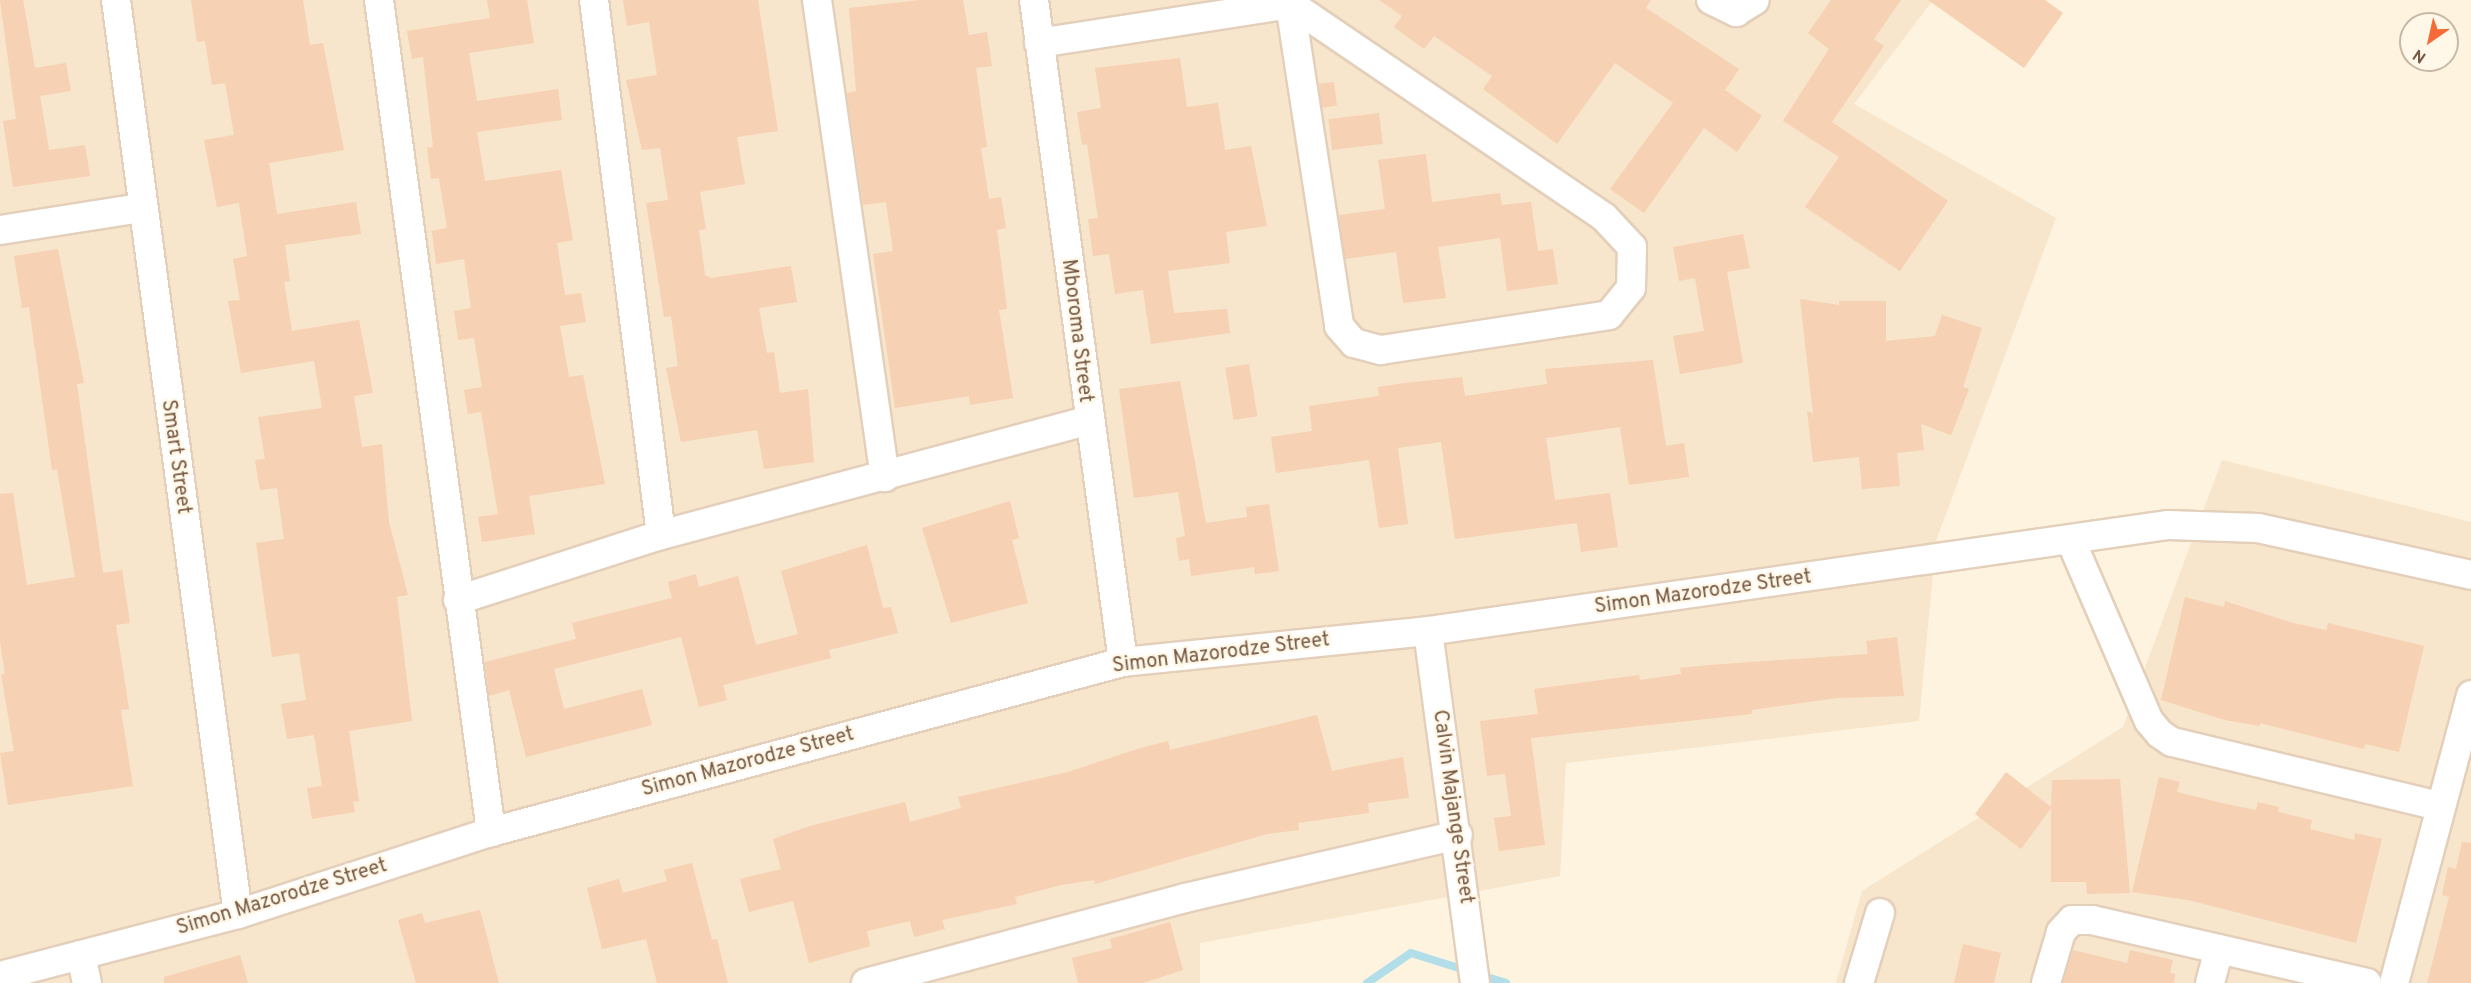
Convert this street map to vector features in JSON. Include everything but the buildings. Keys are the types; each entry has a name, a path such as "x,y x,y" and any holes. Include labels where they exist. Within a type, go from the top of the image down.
{"street":[{"name":"Smart Street","path":"116,0 140,208 238,914"},
{"path":"379,0 491,832"},
{"path":"594,0 662,535"},
{"path":"817,0 885,477"},
{"name":"Mboroma Street","path":"1034,0 1087,421 1123,662"},
{"path":"1711,0 1736,12 1755,0"},
{"path":"1039,44 1290,4 1604,217 1632,247 1631,288 1609,315 1381,350 1354,343 1339,326 1290,4"},
{"path":"0,230 140,208"},
{"path":"458,600 662,535 1087,421"},
{"name":"Simon Mazorodze Street","path":"0,976 238,914 491,832 1123,662 1428,631 2071,541 2168,525 2258,528 2471,575"},
{"path":"2071,541 2149,721 2172,742 2439,806"},
{"name":"Calvin Majange Street","path":"1428,631 1458,835 1474,983"},
{"path":"2394,983 2439,806 2471,695"},
{"path":"866,983 943,973 1185,898 1458,835"},
{"path":"1859,983 1880,913"},
{"path":"2046,983 2061,932 2072,920 2092,920 2367,983"},
{"path":"2210,983 2219,950"},
{"path":"81,955 87,983"}],"shaded area":[{"path":"0,0 1933,0 1854,104 2056,218 1936,541 1919,721 1566,763 1560,876 1200,943 1200,983 0,983"},
{"path":"2222,460 2471,522 2471,983 1836,983 1862,891 2123,727"}],"waterway":[{"path":"1367,983 1411,953 1468,971"},
{"path":"1480,975 1506,983"}]}
